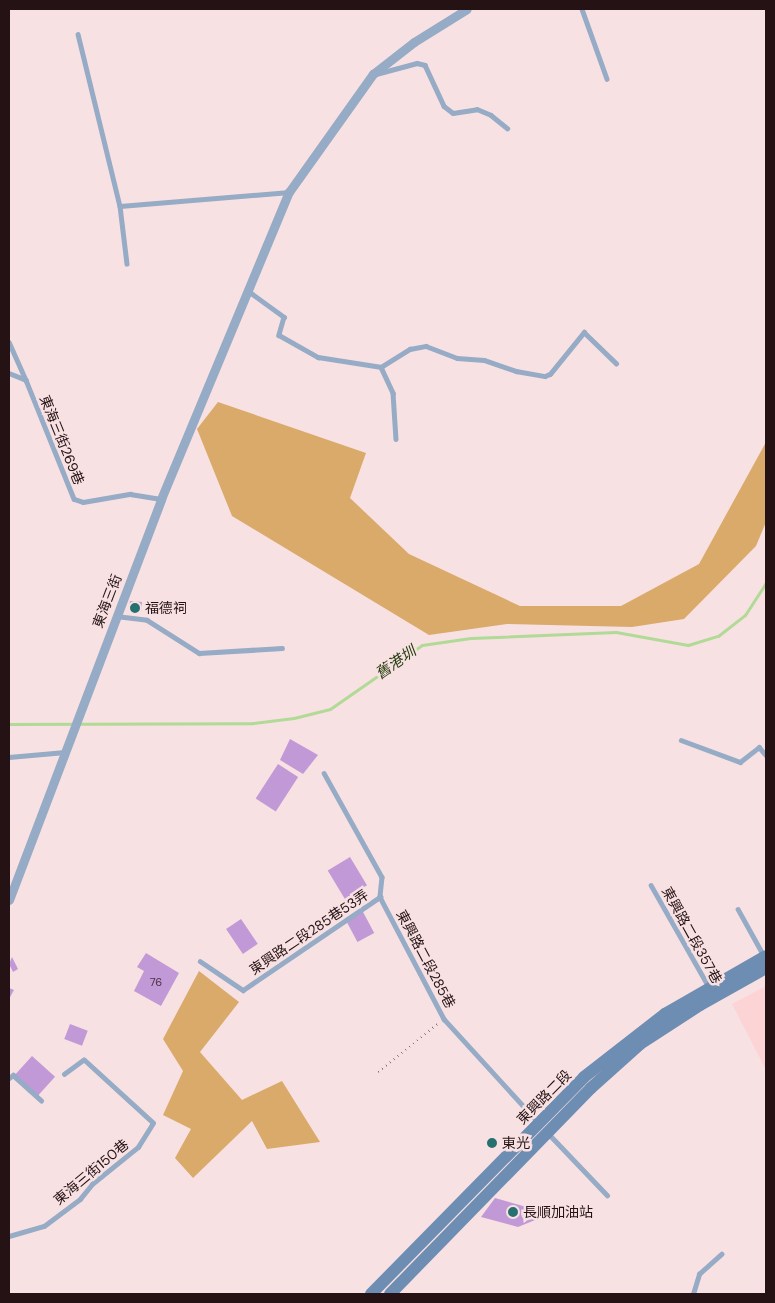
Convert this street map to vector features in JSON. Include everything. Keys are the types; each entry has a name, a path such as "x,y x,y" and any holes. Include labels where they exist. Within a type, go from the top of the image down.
{"main road":[{"name":"東興路二段","path":"390,1294 591,1088 640,1044 712,992 766,960"},
{"name":"東興路二段","path":"371,1294 584,1077 665,1014 712,992"}],"street":[{"name":"東海三街","path":"64,752 72,736 79,712 160,499 246,290 289,192 342,114 373,74 414,42 467,9"},
{"path":"9,900 64,752"},
{"path":"441,1222 451,1232"}],"lane":[{"path":"582,9 607,79"},
{"path":"78,34 120,206 127,264"},
{"path":"373,74 417,63 425,65 444,106 453,113 477,109 492,114 507,128"},
{"path":"120,206 289,192"},
{"path":"246,290 284,317 279,335 318,357 381,368 410,349 426,346 457,358 484,360 516,371 545,376 550,374 584,332 616,363"},
{"name":"東海三街269巷","path":"9,342 74,499 83,502 130,494 160,499"},
{"path":"381,368 393,392 396,439"},
{"path":"9,373 26,380"},
{"path":"116,616 147,620 199,653 282,648"},
{"path":"682,740 740,762 759,747 766,755"},
{"path":"9,757 64,752"},
{"name":"東興路二段285巷","path":"324,773 382,877 380,897 444,1019 607,1195"},
{"name":"東興路二段357巷","path":"651,885 712,992"},
{"name":"東興路二段285巷53弄","path":"200,961 243,990 380,897"},
{"path":"738,909 766,960"},
{"name":"東海三街150巷","path":"9,1236 44,1226 80,1199 92,1184 138,1147 153,1123 84,1060 65,1074"},
{"path":"9,1078 13,1075 41,1100"},
{"path":"693,1294 699,1274 721,1254"}],"path":[{"path":"378,1072 444,1019"}],"shaded area":[{"path":"218,402 366,453 350,498 409,554 520,606 621,606 699,564 766,442 766,522 756,546 684,619 632,627 507,624 429,635 232,516 197,429"},
{"path":"199,971 239,1002 200,1052 242,1100 282,1081 320,1142 267,1149 252,1121 193,1178 175,1158 191,1129 163,1115 183,1071 163,1039"},
{"path":"766,986 766,1070 732,1004"}],"building":[{"name":"福德祠","path":"130,601 142,602 141,611 129,610"},
{"path":"290,739 318,755 303,774 280,760"},
{"path":"278,764 298,777 276,811 256,798"},
{"path":"350,857 367,885 345,899 328,870"},
{"path":"362,910 374,933 357,942 345,919"},
{"path":"241,919 258,944 243,954 226,929"},
{"path":"146,953 179,973 161,1006 134,991 144,971 137,967"},
{"path":"12,957 18,969 13,972 9,964"},
{"path":"9,988 14,990 9,999"},
{"path":"70,1024 88,1031 82,1046 64,1039"},
{"path":"32,1056 55,1077 38,1096 15,1075"},
{"name":"長順加油站","path":"495,1198 530,1208 534,1204 545,1216 518,1227 481,1217"}],"waterway":[{"name":"舊港圳","path":"9,724 253,723 294,718 330,709 422,645 471,638 616,632 688,645 718,636 745,615 766,583"}],"place":[{"name":"福德祠","path":"135,608"},
{"name":"東光","path":"492,1143"},
{"name":"長順加油站","path":"513,1212"}]}
